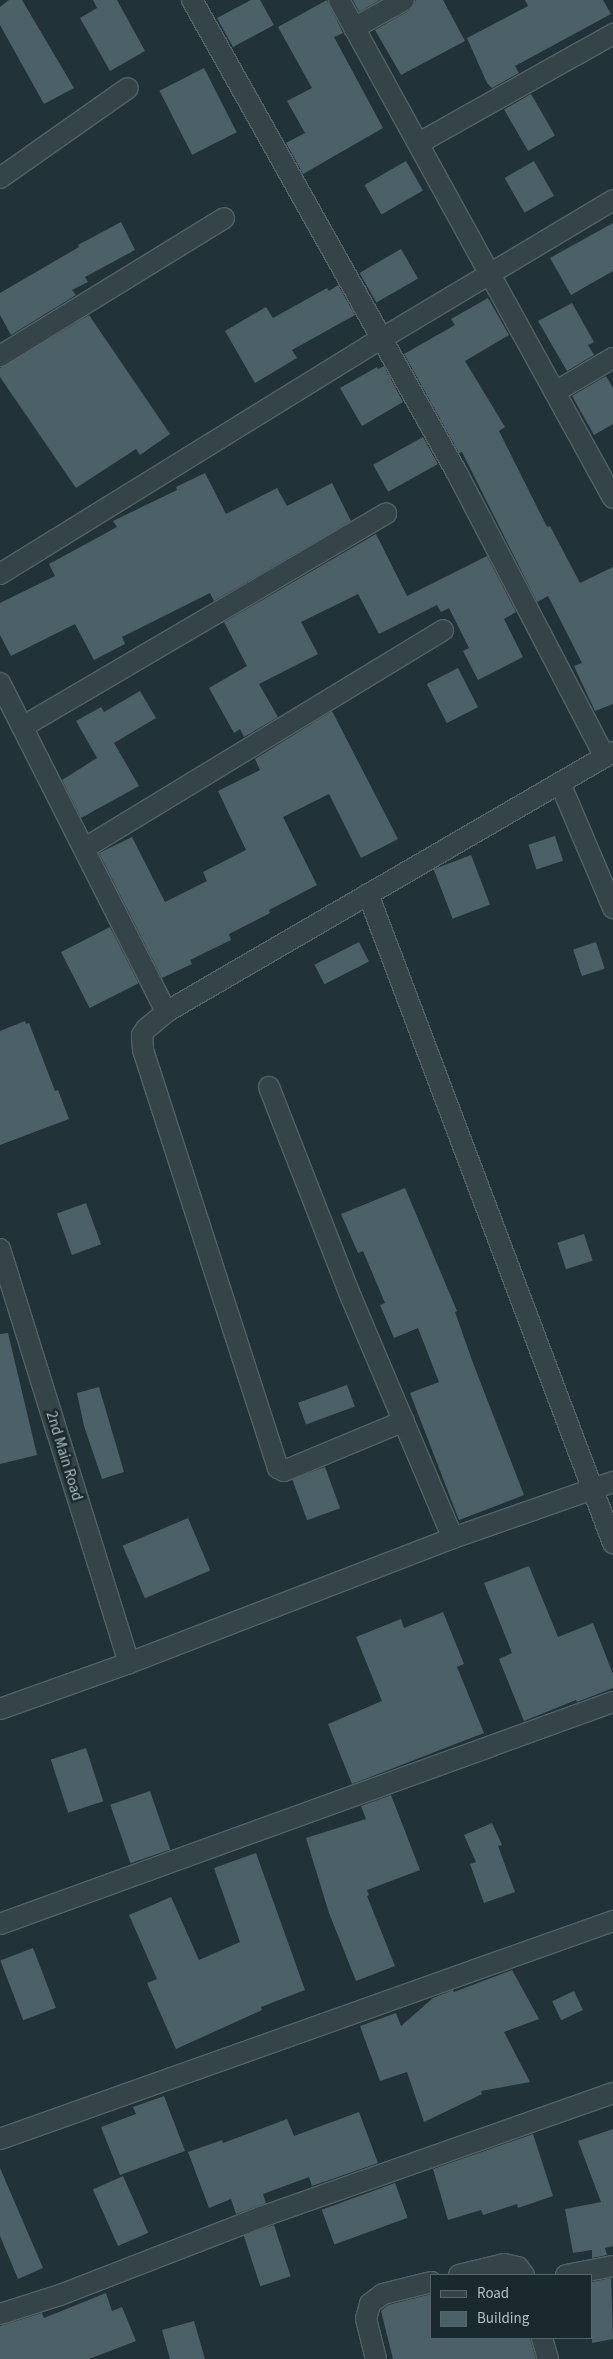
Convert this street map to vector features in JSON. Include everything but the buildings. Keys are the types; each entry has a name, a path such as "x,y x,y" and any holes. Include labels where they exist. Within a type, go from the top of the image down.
{"street":[{"path":"192,0 457,473 609,754 166,1012 146,1029 142,1035 142,1044 278,1468 284,1471 404,1421"},
{"path":"339,0 419,142 613,498"},
{"path":"354,28 404,0"},
{"path":"419,142 613,34"},
{"path":"0,178 128,88"},
{"path":"0,574 381,339 613,200"},
{"path":"0,356 224,218"},
{"path":"555,392 613,358"},
{"path":"24,726 386,514"},
{"path":"85,848 443,630"},
{"path":"0,683 24,726 166,1012"},
{"path":"560,783 613,908"},
{"path":"368,894 613,1543"},
{"path":"269,1087 351,1297 453,1538"},
{"name":"2nd Main Road","path":"0,1249 129,1663"},
{"path":"0,1709 129,1663 453,1538 613,1482"},
{"path":"0,1924 613,1702"},
{"path":"0,2139 613,1921"},
{"path":"0,2314 60,2295 261,2217 613,2093"},
{"path":"462,2274 504,2264 518,2267 523,2274"},
{"path":"571,2274 613,2266"},
{"path":"376,2359 366,2319 370,2304 382,2294 430,2282"},
{"path":"542,2339 548,2359"}]}
